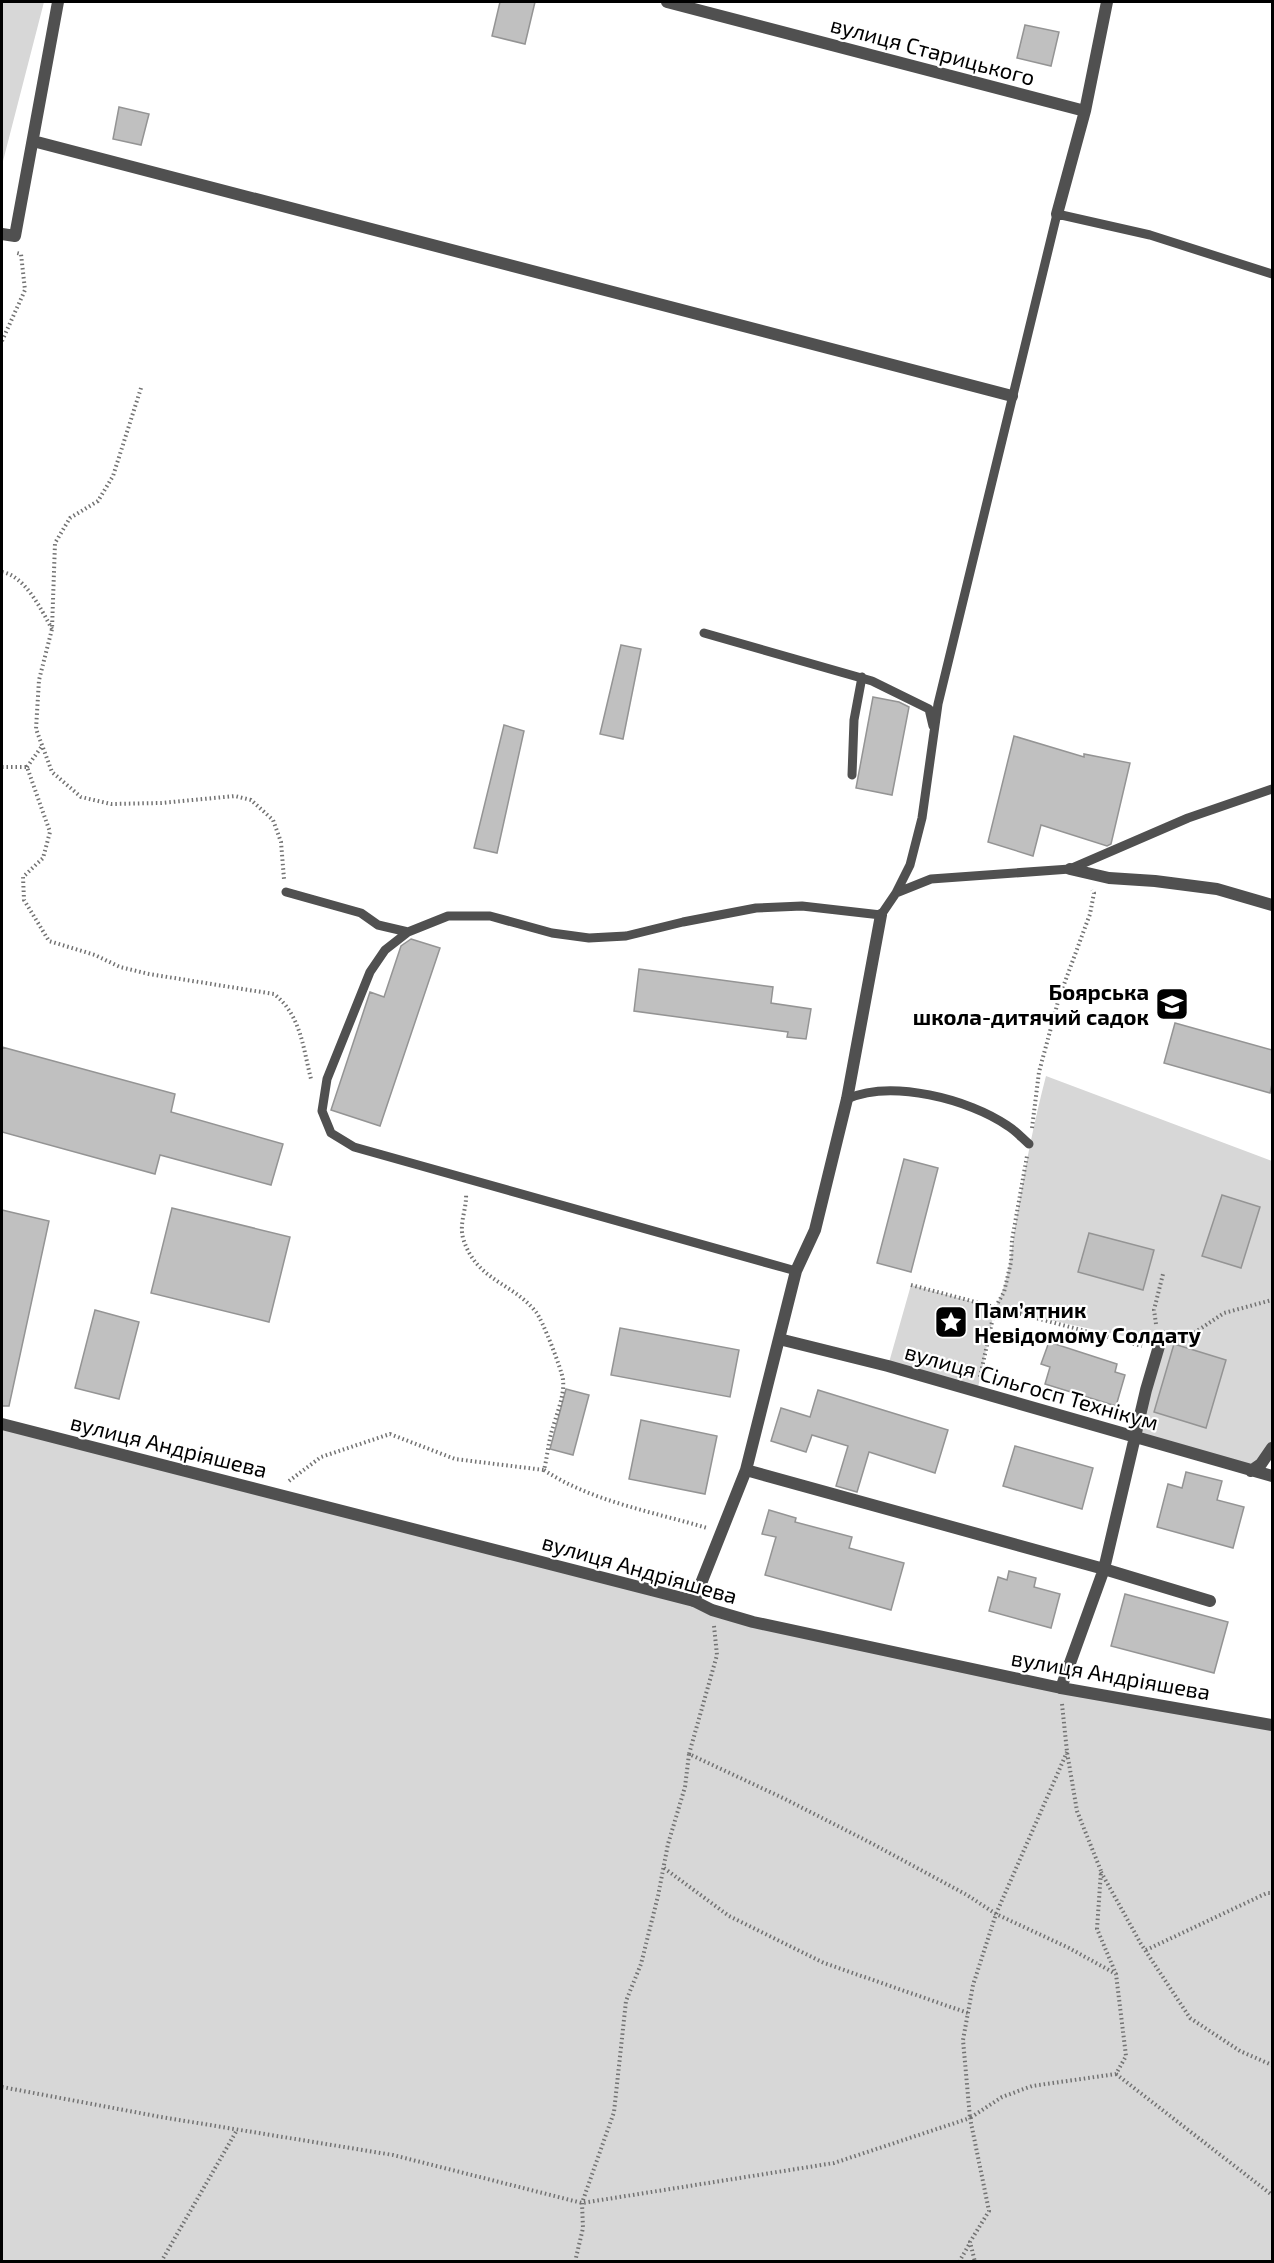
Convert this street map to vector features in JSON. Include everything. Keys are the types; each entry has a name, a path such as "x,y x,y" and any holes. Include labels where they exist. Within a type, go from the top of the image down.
{"street":[{"path":"2,234 15,236 58,2"},
{"name":"вулиця Старицького","path":"667,2 1084,111"},
{"path":"1057,214 1084,111 1107,2"},
{"path":"33,141 1012,396"},
{"path":"1070,869 1109,878 1217,889 1272,905"},
{"path":"694,1601 746,1470 796,1271 815,1230 847,1099 881,915"},
{"path":"1061,1688 1104,1569 1162,1336"},
{"name":"вулиця Сільгосп Технікум","path":"779,1339 888,1366 1272,1476"},
{"name":"вулиця Андріяшева","path":"2,1424 694,1601 712,1610 753,1622 1061,1688 1272,1725"},
{"path":"1251,1471 1261,1464 1272,1448"},
{"path":"746,1470 1210,1600"}],"lane":[{"path":"796,1271 354,1147 331,1133 322,1111 327,1079 370,972 385,950 408,932 448,916 490,916 552,933 589,938 626,936 756,908 802,906 881,915 896,893 910,865 922,818 934,728 1057,214 1150,235 1272,274"},
{"path":"704,633 862,677 906,696 929,709 934,728"},
{"path":"852,775 854,720 862,677"},
{"path":"896,893 931,879 1070,869 1188,818 1272,789"},
{"path":"286,892 361,913 378,925 408,932"},
{"path":"847,1099 861,1093 896,1091 922,1094 970,1106 1010,1126 1029,1144"}],"path":[{"path":"2,341 25,290 21,254 14,252 15,236"},
{"path":"141,388 113,476 98,501 70,518 55,543 52,629 39,680 36,729 52,772 81,797 111,804 161,803 235,796 251,800 273,820 281,842 282,873 286,892"},
{"path":"2,572 10,573 34,596 52,629"},
{"path":"27,767 42,746"},
{"path":"2,767 27,767"},
{"path":"27,767 50,832 43,858 23,876 24,900 49,941 95,955 120,967 149,974 274,994 286,1003 299,1028 322,1111"},
{"path":"977,1392 995,1308 1004,1292 1011,1262 1012,1240 1039,1072 1059,998 1090,914 1094,893 1090,885 1070,869"},
{"path":"458,1176 466,1194 466,1207 461,1222 468,1250 478,1266 489,1277 523,1300 537,1313 563,1380 544,1470"},
{"path":"1162,1274 1154,1310 1155,1323 1162,1336 1191,1335 1224,1313 1272,1300"},
{"path":"911,1285 1158,1350"},
{"path":"273,1493 321,1457 390,1434 455,1459 544,1470 561,1482 599,1497 721,1532"},
{"path":"575,2262 584,2228 582,2203 614,2112 626,2001 640,1964 668,1844 685,1788 689,1754 717,1655 712,1610"},
{"path":"1061,1688 1067,1752 1077,1811 1101,1871 1146,1950 1190,2018 1240,2051 1272,2065"},
{"path":"960,2262 989,2211 970,2118 963,2040 973,1985 996,1914 1067,1752"},
{"path":"689,1754 871,1843 967,1895 996,1914 1069,1948 1116,1974"},
{"path":"664,1868 729,1917 824,1963 968,2013"},
{"path":"1101,1871 1096,1929 1116,1974 1126,2056 1116,2074"},
{"path":"1146,1950 1267,1893 1272,1893"},
{"path":"2,2087 393,2155 582,2203 834,2163 970,2118 1002,2097 1032,2086 1116,2074 1272,2195"},
{"path":"161,2262 238,2129"},
{"path":"970,2242 975,2262"}],"shaded area":[{"path":"2,2 44,2 2,165"},
{"path":"1046,1076 1272,1161 1272,1448 1251,1471 1136,1438 1155,1343 995,1308 1007,1274 1027,1162"},
{"path":"911,1285 995,1308 977,1392 888,1366"},
{"path":"2,1424 712,1610 1061,1688 1272,1725 1272,2261 2,2261"}],"building":[{"path":"500,2 535,2 525,44 492,36"},
{"path":"1025,25 1059,32 1051,66 1017,58"},
{"path":"119,107 149,114 141,145 113,139"},
{"path":"621,645 641,649 623,739 600,734"},
{"path":"873,697 899,702 909,707 892,795 856,788"},
{"path":"504,725 524,731 497,853 474,848"},
{"path":"1014,736 1084,757 1084,754 1130,763 1111,844 1107,846 1041,825 1033,856 988,842"},
{"path":"411,939 440,948 380,1126 331,1110 370,992 384,997 401,946"},
{"path":"639,969 773,987 771,1003 811,1009 806,1039 787,1037 788,1032 634,1011"},
{"path":"1175,1023 1272,1050 1270,1093 1164,1063"},
{"path":"2,1047 175,1094 171,1112 283,1144 271,1185 160,1155 155,1174 2,1132"},
{"path":"904,1159 938,1168 911,1272 877,1263"},
{"path":"1222,1195 1260,1207 1241,1268 1202,1256"},
{"path":"172,1208 290,1237 269,1322 151,1293"},
{"path":"2,1210 49,1221 9,1406 2,1406"},
{"path":"1089,1233 1154,1250 1143,1290 1078,1272"},
{"path":"95,1310 139,1322 119,1399 75,1388"},
{"path":"620,1328 739,1350 730,1397 611,1375"},
{"path":"1049,1342 1117,1364 1115,1372 1125,1375 1116,1406 1045,1384 1050,1367 1041,1364"},
{"path":"1174,1344 1226,1360 1206,1428 1154,1412"},
{"path":"566,1389 589,1395 573,1455 550,1449"},
{"path":"818,1390 948,1430 935,1473 869,1452 857,1492 836,1486 848,1446 812,1435 806,1452 771,1441 781,1408 810,1417"},
{"path":"641,1420 717,1436 705,1494 629,1479"},
{"path":"1015,1446 1093,1468 1082,1509 1003,1486"},
{"path":"1186,1472 1222,1481 1217,1500 1244,1507 1233,1548 1157,1527 1168,1484 1182,1488"},
{"path":"769,1510 796,1518 795,1522 852,1537 849,1548 904,1563 891,1610 765,1575 776,1537 762,1534"},
{"path":"1009,1571 1036,1578 1034,1587 1060,1594 1051,1628 989,1611 998,1577 1007,1580"},
{"path":"1125,1594 1228,1622 1214,1673 1111,1646"}],"place":[{"name":"Боярська школа-дитячий садок","path":"1172,1004"},
{"name":"Пам’ятник Невідомому Солдату","path":"951,1322"}]}
